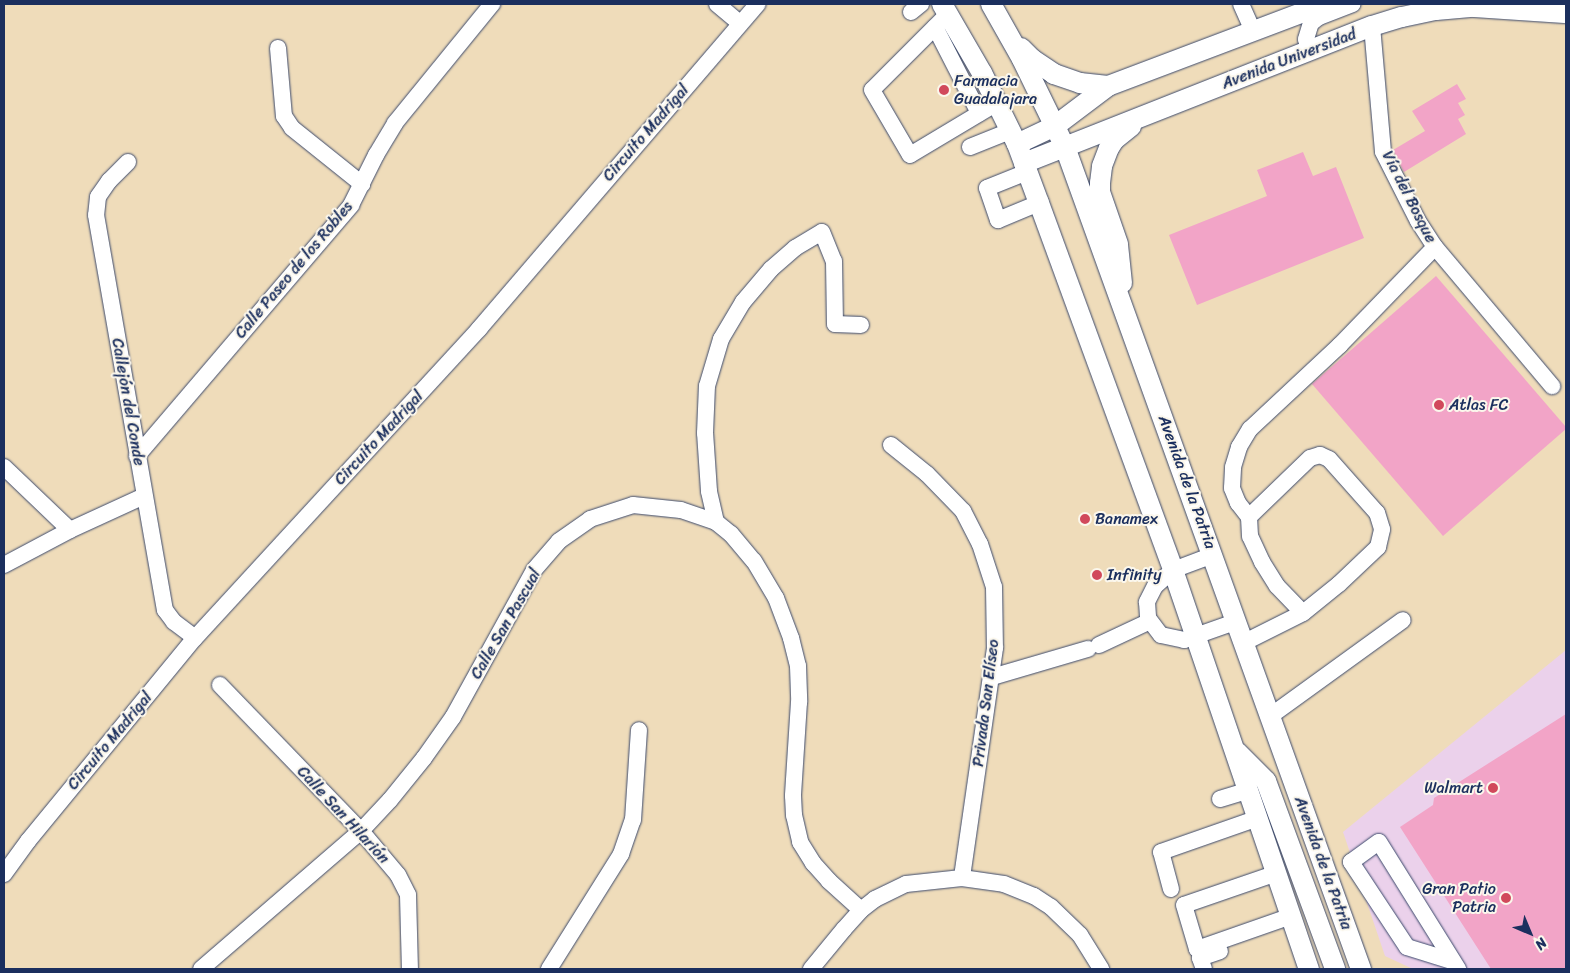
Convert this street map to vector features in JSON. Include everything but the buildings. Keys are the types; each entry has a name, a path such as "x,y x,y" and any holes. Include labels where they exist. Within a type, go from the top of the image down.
{"main road":[{"path":"1013,138 1055,126 1108,86 1325,4"},
{"name":"Avenida Universidad","path":"1026,168 1065,147 1372,26 1428,12 1473,7 1566,13"},
{"path":"995,11 1023,50 1043,67 1074,81 1108,86"},
{"name":"Avenida de la Patria","path":"995,11 1065,147 1361,969"},
{"path":"942,15 976,62 997,103 1026,168 1173,570 1277,873 1306,969"},
{"path":"1121,300 1119,250 1100,192 1100,174 1105,157 1114,140 1149,114"},
{"path":"1235,751 1266,781 1335,969"},
{"path":"1354,949 1370,969"}],"street":[{"name":"Calle Paseo de los Robles","path":"138,456 351,205 376,155 395,123 492,4"},
{"path":"717,4 740,24"},
{"name":"Circuito Madrigal","path":"4,874 28,841 196,638 479,329 758,4"},
{"path":"1241,4 1253,31"},
{"path":"1309,51 1306,39 1311,23 1319,16 1353,4"},
{"path":"942,15 958,71 979,113"},
{"path":"942,15 872,90 910,156 997,103"},
{"name":"Vía del Bosque","path":"1372,26 1383,152 1418,221 1435,247 1552,386"},
{"path":"278,48 284,116 292,128 362,184"},
{"path":"958,71 976,62"},
{"path":"970,147 1013,138"},
{"name":"Callejón del Conde","path":"128,162 109,180 98,197 96,215 165,610 174,622 196,638"},
{"path":"1026,168 987,188 998,220 1039,203"},
{"path":"716,522 709,491 705,433 707,386 721,339 743,302 771,269 795,248 822,232 834,261 835,324 861,325"},
{"path":"1303,613 1277,586 1262,562 1250,536 1249,517 1238,503 1232,488 1233,467 1239,447 1250,429 1340,345 1435,247"},
{"name":"Privada San Elíseo","path":"891,445 927,474 962,511 980,544 994,587 995,648 992,677 962,878"},
{"path":"1243,643 1303,613 1339,584 1378,547 1382,529 1377,513 1330,459 1320,455 1310,458 1249,517"},
{"path":"4,467 70,530"},
{"path":"4,565 70,530 144,496"},
{"name":"Calle San Pascual","path":"201,969 361,832 424,758 452,717 534,570 559,542 590,519 634,505 681,510 716,522 731,534 754,561 776,598 792,638 798,666 799,702 793,796 794,815 800,842 813,863 829,881 861,910"},
{"path":"1213,555 1173,570 1156,586 1147,602 1150,621 1161,634 1184,640 1195,638 1235,622"},
{"path":"1269,717 1404,620"},
{"path":"992,677 1094,647 1150,621"},
{"name":"Calle San Hilarión","path":"220,685 361,832 398,875 408,895 410,969"},
{"path":"549,969 621,854 633,820 640,730"},
{"path":"1220,799 1248,790"},
{"path":"1171,890 1161,852 1258,818"},
{"path":"1379,842 1455,965 1407,947 1351,862 1379,842"},
{"path":"1277,873 1184,905 1197,949 1292,920"},
{"path":"811,969 861,910 890,890 906,884 962,878 1004,884 1034,896 1051,907 1080,935 1101,969"},
{"path":"1204,969 1200,958 1292,920"}],"shaded area":[{"path":"1566,650 1566,969 1413,969 1385,956 1343,832"}],"place":[{"name":"Farmacia Guadalajara","path":"944,90"},
{"name":"Atlas FC","path":"1439,405"},
{"name":"Banamex","path":"1085,519"},
{"name":"Infinity","path":"1097,575"},
{"name":"Walmart","path":"1493,788"},
{"name":"Gran Patio Patria","path":"1506,898"}]}
